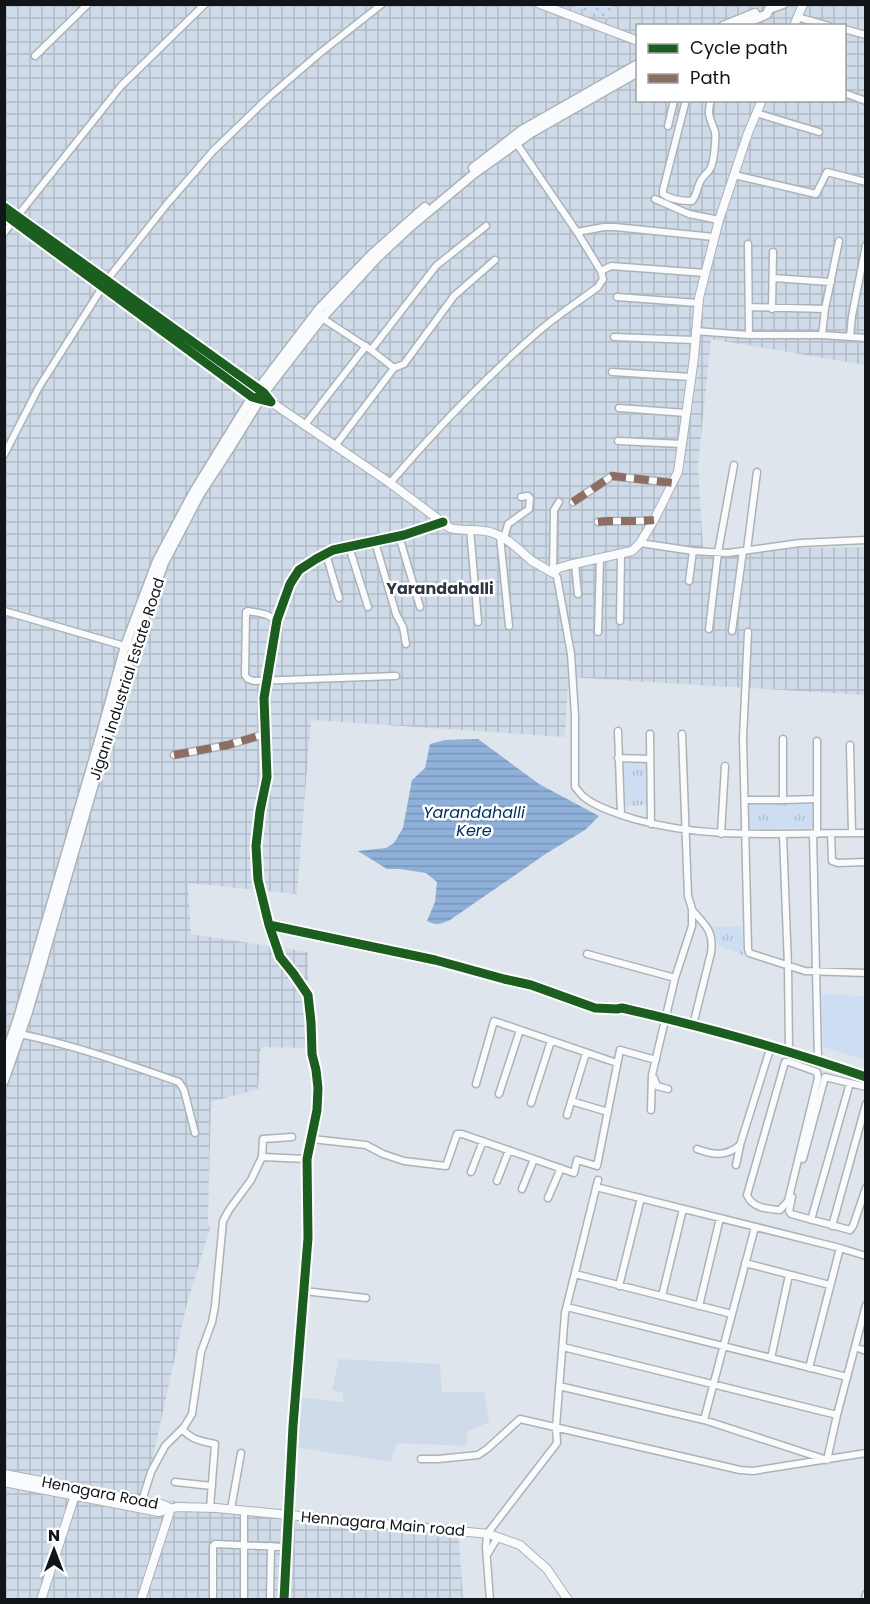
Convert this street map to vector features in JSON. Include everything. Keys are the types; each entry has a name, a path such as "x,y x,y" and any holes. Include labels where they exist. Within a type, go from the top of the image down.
{"main road":[{"path":"728,24 783,4"},
{"path":"744,24 767,14 769,9"},
{"name":"Jigani Industrial Estate Road","path":"4,1059 102,730 158,561 193,493 319,309 372,254 471,169 522,130 636,65"},
{"name":"Jigani Industrial Estate Road","path":"259,395 322,318 408,228 475,173 531,133 636,73"},
{"name":"Jigani Industrial Estate Road","path":"4,1081 28,1012 129,648"}],"street":[{"path":"35,56 88,4"},
{"path":"4,233 121,86 205,4"},
{"path":"4,455 39,387 105,283 167,204 213,151 278,89 382,4"},
{"path":"540,4 636,40"},
{"path":"795,24 803,4"},
{"path":"797,17 822,24"},
{"path":"846,30 866,35"},
{"path":"846,94 866,100"},
{"path":"668,126 674,102"},
{"path":"685,102 663,194 667,197 692,201 700,181 710,171 712,165 715,134 709,118 710,102"},
{"path":"553,573 560,568 632,551 640,543 654,520 678,472 698,303 719,220 761,102"},
{"path":"756,113 819,132"},
{"path":"390,483 470,395 541,330 598,287 603,279 601,271 577,232 517,144"},
{"path":"734,175 816,194 827,172 866,182"},
{"path":"656,199 689,214 719,220"},
{"path":"4,207 15,218 259,395 390,483 450,528 482,530 502,537 557,577 571,654 575,787 585,799 621,815 685,831 746,835 866,833"},
{"path":"4,214 15,218"},
{"path":"304,426 436,266 486,226"},
{"path":"577,232 615,227 714,237"},
{"path":"822,335 839,241"},
{"path":"748,244 749,335"},
{"path":"850,337 866,245"},
{"path":"772,309 773,252"},
{"path":"335,446 394,368 404,364 454,296 495,260"},
{"path":"601,271 611,266 705,273"},
{"path":"773,278 831,282"},
{"path":"617,297 698,303"},
{"path":"749,307 825,309"},
{"path":"322,318 369,348 394,368"},
{"path":"695,331 866,338"},
{"path":"614,337 694,340"},
{"path":"612,372 691,377"},
{"path":"619,408 686,413"},
{"path":"618,441 683,444"},
{"path":"709,629 718,552 734,465"},
{"path":"732,631 757,472"},
{"path":"573,502 612,476 673,483"},
{"path":"509,626 502,537 508,524 529,510 530,498 521,497"},
{"path":"553,573 554,510 559,502"},
{"path":"598,522 654,520"},
{"path":"284,1599 292,1426 308,1238 307,1159 317,1110 318,1088 312,1054 308,995 280,957 258,880 256,846 267,777 264,698 276,623 290,584 299,570 333,550 399,536 443,522"},
{"path":"470,529 477,622"},
{"path":"399,536 420,607"},
{"path":"640,543 693,551 728,553 800,543 866,540"},
{"path":"375,542 396,614 403,627 406,644"},
{"path":"349,547 368,607"},
{"path":"689,582 693,551"},
{"path":"326,554 339,597"},
{"path":"620,621 621,555"},
{"path":"598,632 600,559"},
{"path":"575,564 578,594"},
{"path":"4,611 129,648"},
{"path":"276,623 274,618 264,614 246,612 244,675 248,679 267,681 396,676"},
{"path":"748,632 744,712 749,953 805,971 866,973"},
{"path":"618,731 621,815"},
{"path":"174,755 228,745 265,734"},
{"path":"650,734 651,824"},
{"path":"651,1110 652,1075 675,978 692,926 692,909 688,896 682,734"},
{"path":"783,739 783,800"},
{"path":"817,741 817,799 814,834 818,1060"},
{"path":"850,746 852,833"},
{"path":"618,758 650,759"},
{"path":"721,834 725,766"},
{"path":"745,800 817,799"},
{"path":"831,834 832,861 838,863 866,862"},
{"path":"783,835 789,1052"},
{"path":"692,909 712,936 711,953 693,1025"},
{"path":"269,925 435,960 531,985 595,1008 622,1008 666,1018 771,1046 866,1077"},
{"path":"587,954 675,978"},
{"path":"476,1084 494,1022 617,1063"},
{"path":"499,1094 520,1030"},
{"path":"20,1034 44,1039 179,1082 184,1090 195,1133"},
{"path":"531,1103 550,1041"},
{"path":"736,1165 740,1145 771,1046"},
{"path":"312,1138 366,1144 383,1154 404,1161 446,1166 457,1134 462,1134 574,1173 577,1160 597,1166 620,1050 656,1060"},
{"path":"567,1115 586,1053"},
{"path":"795,1064 797,1054"},
{"path":"807,1068 808,1058"},
{"path":"785,1062 807,1068 817,1072 818,1078 788,1201 780,1210 756,1205 747,1195 785,1062"},
{"path":"652,1075 657,1086 668,1089"},
{"path":"866,1087 825,1078 789,1212 849,1230 852,1229 866,1188"},
{"path":"811,1220 850,1083"},
{"path":"571,1101 608,1112"},
{"path":"831,1226 866,1104"},
{"path":"142,1501 151,1472 160,1454 192,1414 201,1352 216,1306 224,1221 229,1210 246,1189 262,1157 263,1139 292,1137"},
{"path":"471,1172 483,1141"},
{"path":"697,1149 711,1154 725,1153 740,1145"},
{"path":"497,1181 509,1150"},
{"path":"262,1157 307,1159"},
{"path":"522,1189 534,1159"},
{"path":"548,1198 561,1168"},
{"path":"490,1599 487,1534 557,1443 559,1386 567,1307 597,1183 641,1198 866,1256"},
{"path":"619,1286 641,1198"},
{"path":"662,1296 683,1209"},
{"path":"699,1306 720,1218"},
{"path":"704,1420 755,1227"},
{"path":"809,1368 840,1248"},
{"path":"746,1263 830,1285"},
{"path":"575,1274 732,1314"},
{"path":"771,1358 789,1275"},
{"path":"304,1292 366,1298"},
{"path":"827,1460 866,1305"},
{"path":"567,1307 847,1377"},
{"path":"562,1347 837,1415"},
{"path":"855,1347 866,1351"},
{"path":"559,1386 704,1420 827,1460"},
{"path":"421,1459 478,1455 520,1419 740,1470 753,1471 866,1453"},
{"path":"182,1429 196,1440 215,1444 210,1508"},
{"path":"231,1509 241,1453"},
{"name":"Henagara Road","path":"4,1474 159,1512 171,1508"},
{"name":"Henagara Road","path":"4,1482 142,1501 171,1508"},
{"path":"175,1482 212,1486"},
{"path":"41,1599 76,1491"},
{"path":"141,1599 171,1508"},
{"name":"Hennagara Main road","path":"171,1508 231,1509 487,1534 520,1545 547,1569 568,1599"},
{"path":"244,1511 244,1599"},
{"path":"487,1556 498,1537"},
{"path":"213,1599 213,1546 215,1544 286,1547"},
{"path":"270,1599 271,1546"},
{"path":"865,1599 866,1594"}],"shaded area":[{"path":"5,5 865,5 865,365 711,339 698,465 703,549 865,547 865,695 568,677 565,737 311,720 297,894 188,883 191,934 308,952 309,1048 261,1047 258,1089 211,1102 208,1223 210,1228 186,1307 144,1498 458,1525 463,1599 5,1600"},
{"path":"339,1359 440,1364 442,1392 484,1392 489,1422 467,1432 466,1446 397,1443 391,1462 295,1447 299,1397 343,1402 343,1393 332,1390"}],"green space":[{"path":"613,4 607,18 570,5"},
{"path":"648,761 649,805 625,806 624,762"},
{"path":"813,802 814,828 749,829 749,804"},
{"path":"744,926 743,955 718,945 712,927"},
{"path":"822,994 865,996 865,1060 823,1047"}],"water":[{"name":"Yarandahalli Kere","path":"478,739 539,784 599,816 585,830 547,853 450,920 433,924 427,921 435,902 437,882 426,873 387,869 358,851 386,848 394,843 403,828 412,780 425,768 430,744 445,740"}],"marked path":[{"path":"573,502 612,476 673,483"},
{"path":"598,522 654,520"},
{"path":"174,755 228,745 265,734"}],"cycle path":[{"path":"4,207 264,393 271,402 252,397 4,214"},
{"path":"284,1600 293,1426 308,1238 307,1159 317,1110 318,1088 312,1054 308,995 280,957 258,880 256,846 267,777 264,698 277,620 290,584 299,570 333,550 404,535 443,522"},
{"path":"269,925 435,960 531,985 595,1008 622,1008 684,1023 775,1048 866,1077"}],"district":[{"name":"Yarandahalli","path":"440,588"}]}
